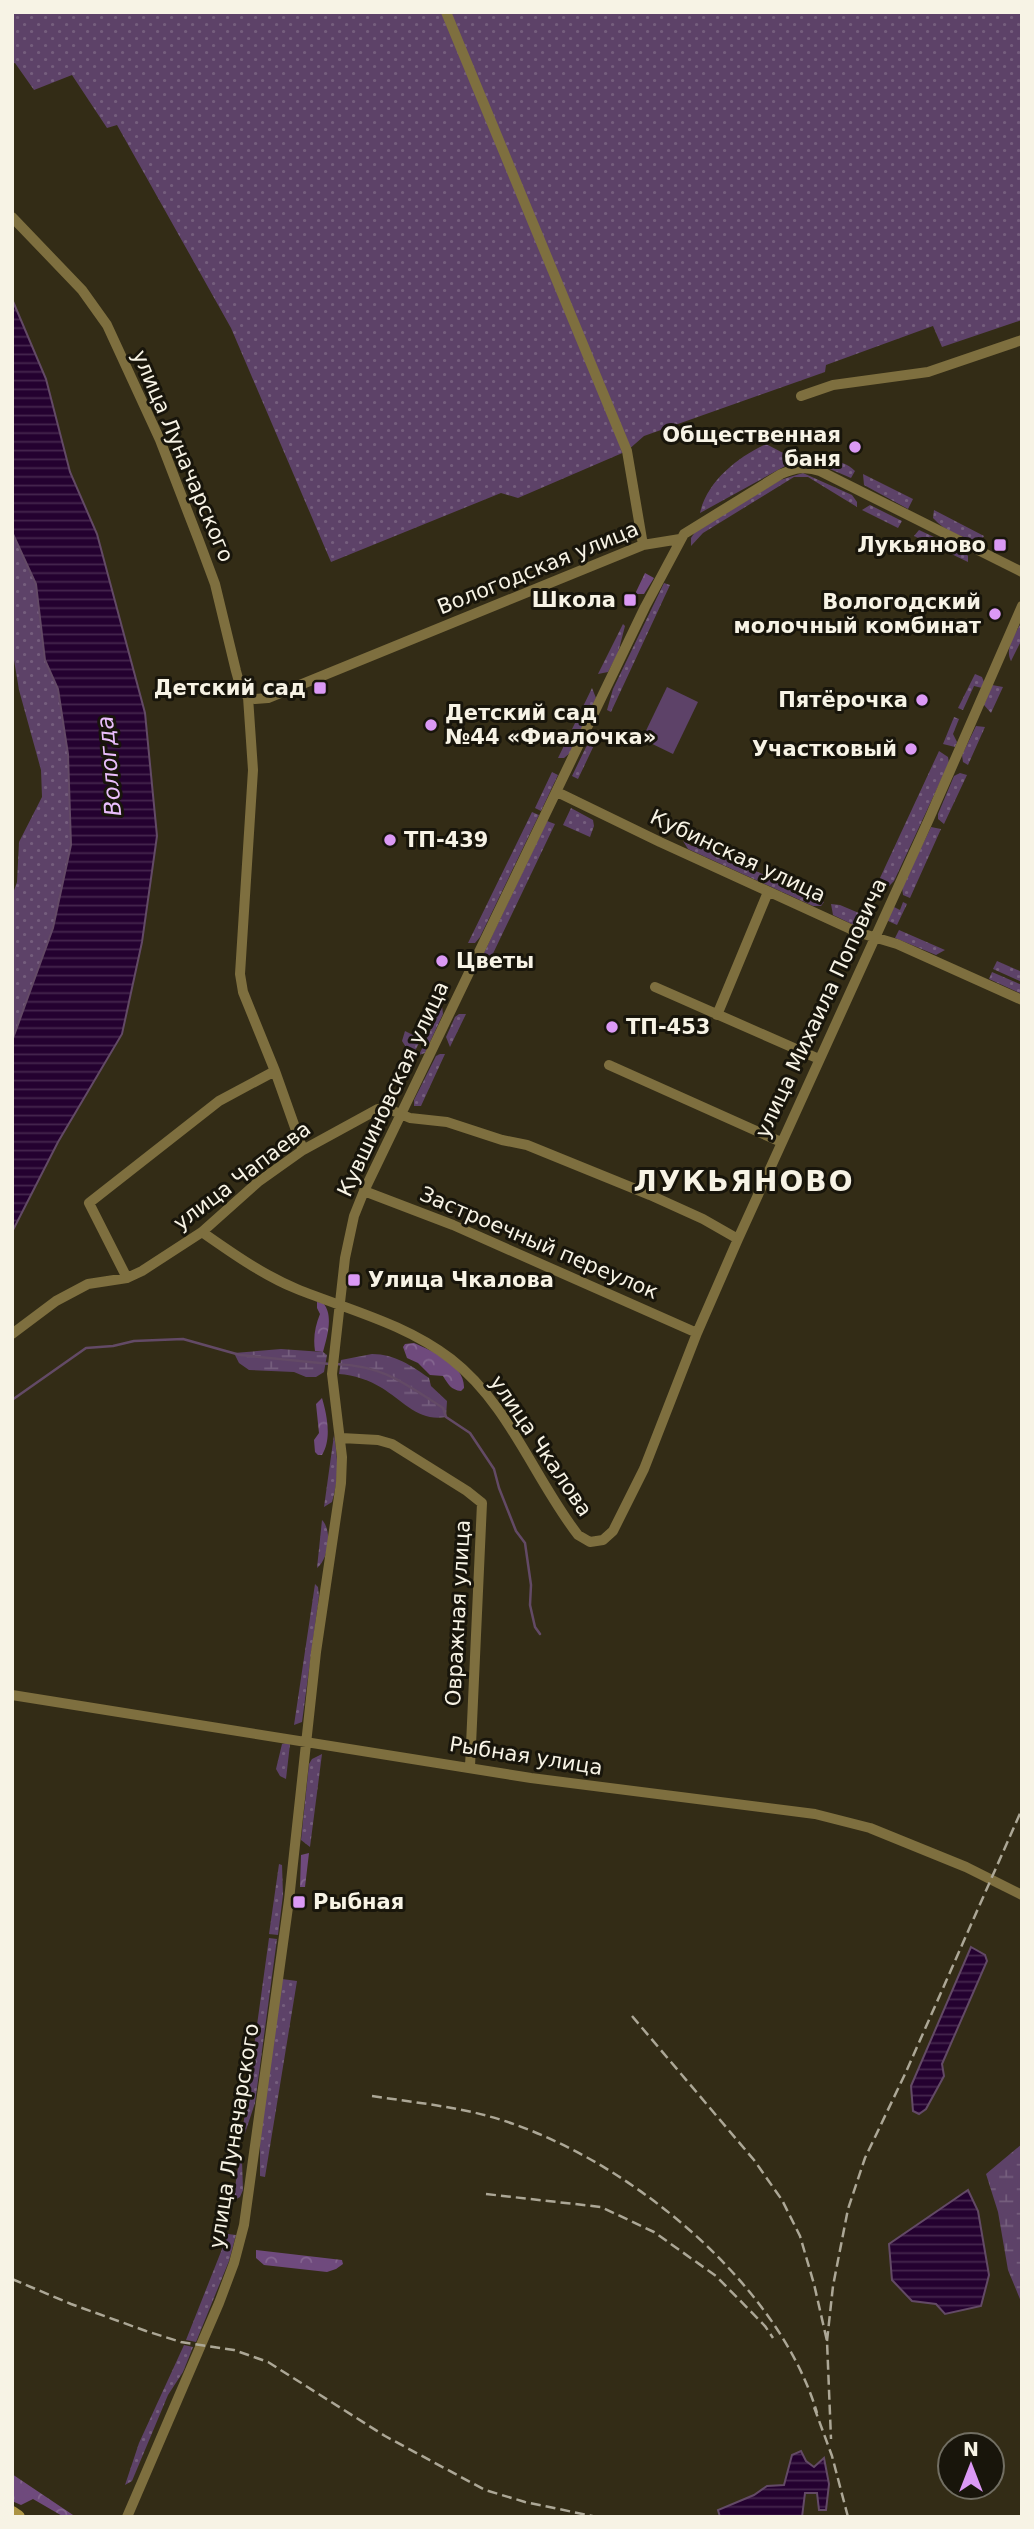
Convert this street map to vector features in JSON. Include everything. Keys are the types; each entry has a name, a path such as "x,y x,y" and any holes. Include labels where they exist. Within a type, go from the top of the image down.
{"main road":[{"path":"12,2513 18,2517"}],"street":[{"path":"446,12 627,451 643,545"},
{"name":"улица Луначарского","path":"12,217 82,290 107,326 160,440 215,584 239,680 248,697 253,771 240,974 243,992 303,1150"},
{"path":"801,396 833,385 928,372 1022,340"},
{"name":"Вологодская улица","path":"248,697 268,698 643,545 680,539 691,528 781,474 796,468 808,467 820,471 1022,572"},
{"name":"Кувшиновская улица","path":"306,1742 342,1471 341,1438 333,1399 332,1374 349,1237 364,1191 680,539"},
{"name":"улица Михаила Поповича","path":"603,1540 620,1518 644,1469 697,1333 738,1239 944,786 1022,606"},
{"name":"Кубинская улица","path":"557,792 857,932 897,944 1022,1000"},
{"path":"718,1015 768,892"},
{"path":"655,987 819,1059"},
{"path":"609,1065 781,1142"},
{"path":"127,1278 89,1203 219,1101 275,1071"},
{"name":"улица Чапаева","path":"12,1334 56,1301 88,1284 127,1278 142,1272 202,1232 258,1182 303,1150 371,1111 383,1108 411,1118 447,1122 527,1146 650,1195 703,1219 738,1239"},
{"name":"Застроечный переулок","path":"364,1191 453,1225 697,1333"},
{"name":"улица Чкалова","path":"202,1232 242,1260 296,1289 380,1319 457,1365 503,1416 578,1535 590,1542 603,1540"},
{"name":"Овражная улица","path":"341,1438 379,1440 391,1444 482,1503 470,1767"},
{"name":"Рыбная улица","path":"12,1695 584,1786 815,1814 870,1828 966,1867 1022,1895"},
{"name":"улица Луначарского","path":"127,2517 219,2303 239,2246 289,1900 306,1742"}],"green space":[{"path":"12,12 1022,12 1022,320 942,347 933,326 826,365 825,372 644,436 627,451 518,498 501,493 331,562 231,328 117,125 107,128 72,75 34,90 15,63 12,64"},
{"path":"766,444 787,455 790,460 787,465 700,513 709,491 725,471"},
{"path":"828,460 843,463 855,471 851,478 823,466"},
{"path":"803,473 852,495 857,507 808,477 794,477 703,533 691,546 691,538 695,532 780,480"},
{"path":"863,474 913,499 908,509 864,485"},
{"path":"870,505 902,521 898,528 862,510"},
{"path":"934,510 984,536 980,542 949,530 933,518"},
{"path":"919,530 964,551 968,562 914,536"},
{"path":"12,532 36,584 45,660 58,689 68,754 71,845 53,928 12,1041 12,896 17,882 19,842 42,797 41,770 19,690 12,648"},
{"path":"645,573 654,578 644,594 635,594"},
{"path":"664,583 670,585 611,712 607,710 613,689"},
{"path":"1022,621 1022,639 1011,661 1010,646"},
{"path":"623,624 625,626 618,653 608,672 598,674"},
{"path":"975,674 982,677 982,688 974,686 963,710 958,708"},
{"path":"992,685 1003,687 991,713 984,705"},
{"path":"667,687 698,702 673,754 642,739"},
{"path":"592,688 596,698 570,753 564,758 558,758"},
{"path":"954,717 959,719 953,734 957,742 955,747 943,744"},
{"path":"976,726 985,727 968,765 963,762 962,755"},
{"path":"596,737 578,779 572,776 586,747"},
{"path":"939,751 948,757 949,763 894,881 889,886 881,885 880,878"},
{"path":"552,772 558,775 541,811 535,808"},
{"path":"960,773 967,775 944,824 938,819 938,814 954,776"},
{"path":"571,808 593,820 590,837 563,825"},
{"path":"532,812 539,815 480,937 475,943 468,943"},
{"path":"547,821 555,824 488,964 480,961"},
{"path":"931,827 941,829 910,898 903,895 902,887"},
{"path":"683,841 692,846 696,844 824,902 821,906 813,906 688,849"},
{"path":"903,902 907,904 897,925 886,920 892,906 900,910"},
{"path":"831,904 866,916 860,928 833,915"},
{"path":"899,930 945,950 936,955 895,938"},
{"path":"997,961 1022,972 1022,982 993,969"},
{"path":"992,972 1022,985 1022,994 989,979"},
{"path":"442,1006 443,1014 425,1053 419,1055"},
{"path":"459,1014 466,1014 450,1047 446,1037"},
{"path":"405,1031 421,1039 413,1055 402,1041"},
{"path":"445,1054 421,1106 414,1106 414,1100 436,1056"},
{"path":"317,1302 323,1303 328,1314 329,1326 323,1352 315,1351 315,1332 320,1314"},
{"path":"414,1343 438,1354 453,1365 463,1380 464,1388 461,1391 455,1389 443,1376 430,1375 418,1363 407,1358 403,1347 405,1344"},
{"path":"281,1349 323,1352 327,1355 324,1372 316,1377 306,1377 294,1372 249,1370 239,1363 234,1353"},
{"path":"372,1354 396,1358 429,1378 431,1386 447,1401 446,1417 436,1418 419,1413 372,1383 339,1374 341,1360"},
{"path":"322,1398 328,1434 325,1449 322,1455 318,1455 315,1452 314,1440 319,1433 316,1404"},
{"path":"334,1435 336,1485 332,1502 324,1507"},
{"path":"322,1520 327,1531 328,1545 324,1559 317,1568"},
{"path":"315,1584 319,1596 302,1722 294,1725"},
{"path":"282,1744 290,1744 286,1779 280,1776 276,1769"},
{"path":"322,1754 310,1847 301,1840 309,1764 312,1759"},
{"path":"309,1853 305,1887 300,1887 301,1855"},
{"path":"279,1864 282,1865 283,1895 278,1935 269,1934"},
{"path":"269,1938 277,1939 255,2103 245,2133 242,2134"},
{"path":"282,1979 297,1981 265,2177 260,2176 260,2136"},
{"path":"1022,2144 1022,2304 1008,2270 998,2212 986,2174"},
{"path":"239,2161 242,2161 243,2190 240,2197 233,2201"},
{"path":"228,2234 236,2235 229,2261 196,2342 186,2340"},
{"path":"256,2250 342,2260 343,2264 327,2272 264,2265 256,2258"},
{"path":"184,2345 193,2347 183,2372 168,2395 132,2481 125,2485 139,2443"},
{"path":"12,2474 76,2517 64,2517 33,2499 21,2505 12,2501"}],"water":[{"name":"Вологда","path":"12,299 46,379 70,472 97,534 145,713 157,836 142,942 122,1034 58,1142 12,1232 12,1041 53,928 71,845 68,754 58,689 45,660 36,584 12,532"},
{"path":"971,1947 985,1955 987,1961 942,2064 944,2076 926,2109 919,2114 913,2111 911,2086"},
{"path":"968,2190 978,2211 989,2275 981,2306 945,2314 936,2304 912,2301 892,2280 889,2244"},
{"path":"801,2451 806,2461 814,2467 824,2458 829,2484 826,2510 819,2510 817,2493 805,2493 802,2517 720,2517 718,2510 754,2495 767,2486 784,2485 792,2455"}],"waterway":[{"path":"12,1400 86,1348 134,1341 183,1339 240,1355 330,1364"},
{"path":"336,1364 367,1368 393,1377 443,1408 446,1417 470,1433 494,1469 516,1531 525,1543 531,1585 530,1605 535,1627 540,1634"}],"railway":[{"path":"827,2341 833,2286 848,2209 865,2158 906,2072 1022,1809"},
{"path":"632,2016 754,2160 782,2200 800,2236 827,2341 831,2439"},
{"path":"372,2096 488,2116 538,2134 590,2159 640,2191 687,2228 731,2270 768,2316 797,2364 817,2413"},
{"path":"486,2194 601,2207 654,2232 716,2276 765,2326 773,2338"},
{"path":"12,2279 146,2331 181,2342 234,2350 268,2362 385,2436 485,2490 525,2502 597,2517"},
{"path":"814,2407 832,2456 848,2517"}],"place":[{"name":"Общественная баня","path":"855,447"},
{"name":"Лукьяново","path":"1000,545"},
{"name":"Школа","path":"630,600"},
{"name":"Вологодский молочный комбинат","path":"995,614"},
{"name":"Детский сад","path":"320,688"},
{"name":"Пятёрочка","path":"922,700"},
{"name":"Детский сад №44 «Фиалочка»","path":"431,725"},
{"name":"Участковый","path":"911,749"},
{"name":"ТП-439","path":"390,840"},
{"name":"Цветы","path":"442,961"},
{"name":"ТП-453","path":"612,1027"},
{"name":"Улица Чкалова","path":"354,1280"},
{"name":"Рыбная","path":"299,1902"}],"district":[{"name":"ЛУКЬЯНОВО","path":"744,1181"}]}
